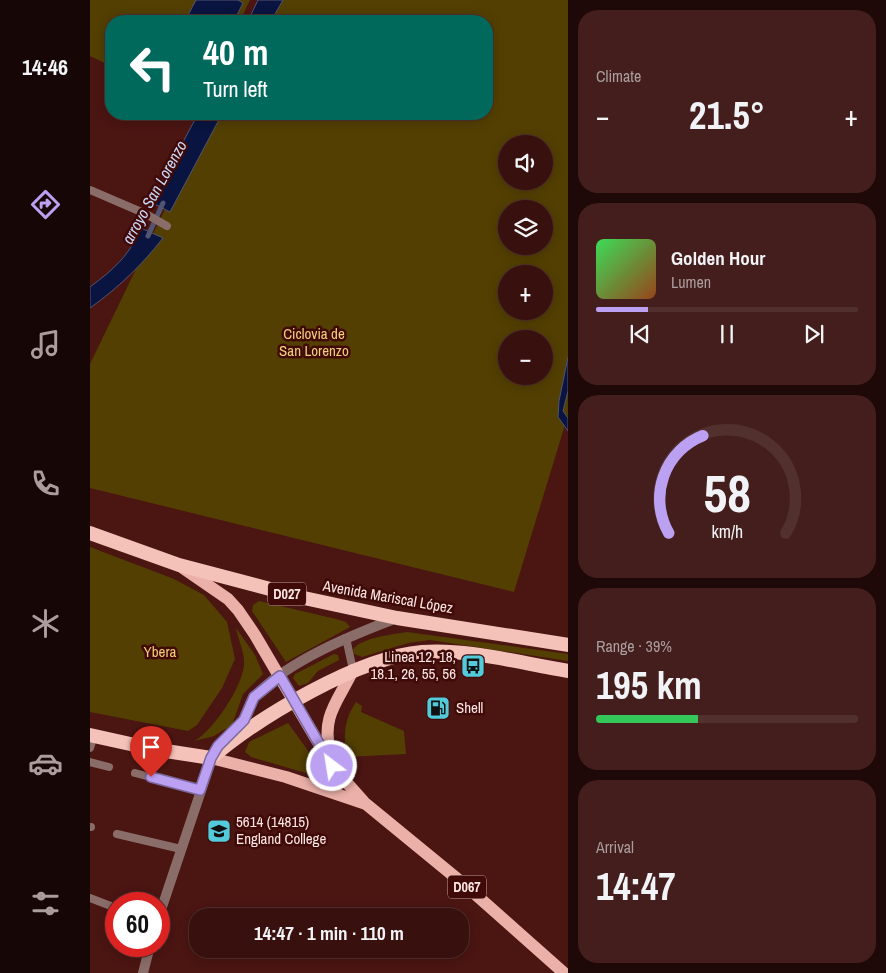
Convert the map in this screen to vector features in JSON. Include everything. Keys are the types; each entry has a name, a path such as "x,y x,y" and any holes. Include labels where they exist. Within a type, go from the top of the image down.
{"highway":[{"name":"Avenida Mariscal López","path":"90,533 179,565 304,598 397,618 568,645"},
{"path":"91,739 211,758 242,735 294,702 353,670 396,657 422,652 457,652 568,671"}],"main road":[{"name":"D067","path":"179,565 228,599 238,610 280,676 332,766 366,804 466,886 564,973"},
{"path":"332,766 326,737 329,715 353,670"},
{"name":"D067","path":"211,758 286,777 366,804"}],"street":[{"path":"167,892 211,758 218,746 244,720 254,697 280,676 320,650 397,618"},
{"path":"143,973 147,957"}],"lane":[{"path":"90,190 146,214 167,226"},
{"path":"346,638 353,670"},
{"path":"90,762 109,767"},
{"path":"135,773 200,790"},
{"path":"117,834 180,849"},
{"path":"90,898 105,904"}],"green space":[{"path":"90,0 250,0 243,15 105,15 105,63 90,56"},
{"name":"Ciclovia de San Lorenzo","path":"266,0 568,0 568,415 514,592 90,488 90,364 208,120 493,120 493,15 259,15"},
{"name":"Ybera","path":"90,547 174,579 204,595 227,622 235,659 222,688 197,725 188,731 90,712"},
{"path":"259,601 336,619 346,622 350,627 286,662 252,611 253,605"},
{"path":"236,628 255,655 263,674 243,694 232,725 214,736 194,741 202,736 218,718 234,694 239,682 244,662"},
{"path":"407,632 568,654 568,661 430,640 408,643 362,657 354,654 353,650 362,642 377,637"},
{"path":"334,654 338,655 339,660 318,671 308,683 299,686 293,678 295,674"},
{"path":"356,702 362,706 361,712 404,731 406,754 347,757 346,728 349,715"},
{"path":"288,723 325,774 323,778 251,757 245,752 249,742"}],"water":[{"path":"196,0 238,0 243,3 237,15 188,15"},
{"path":"258,0 283,0 274,15 251,15"},
{"path":"195,120 219,120 170,212 151,202"},
{"path":"141,228 163,238 129,276 90,308 90,287 120,261 132,246"},
{"path":"568,357 568,391 563,411 568,418 568,431 558,417 559,401"}],"waterway":[{"name":"arroyo San Lorenzo","path":"148,236 163,203"}],"place":[{"name":"Linea 12, 18, 18.1, 26, 55, 56","path":"473,666"},
{"name":"Shell","path":"438,708"},
{"name":"5614 (14815) England College","path":"219,831"}],"route":[{"path":"151,777 200,790 211,758 218,746 244,720 248,707 254,697 280,676 332,766"}]}
